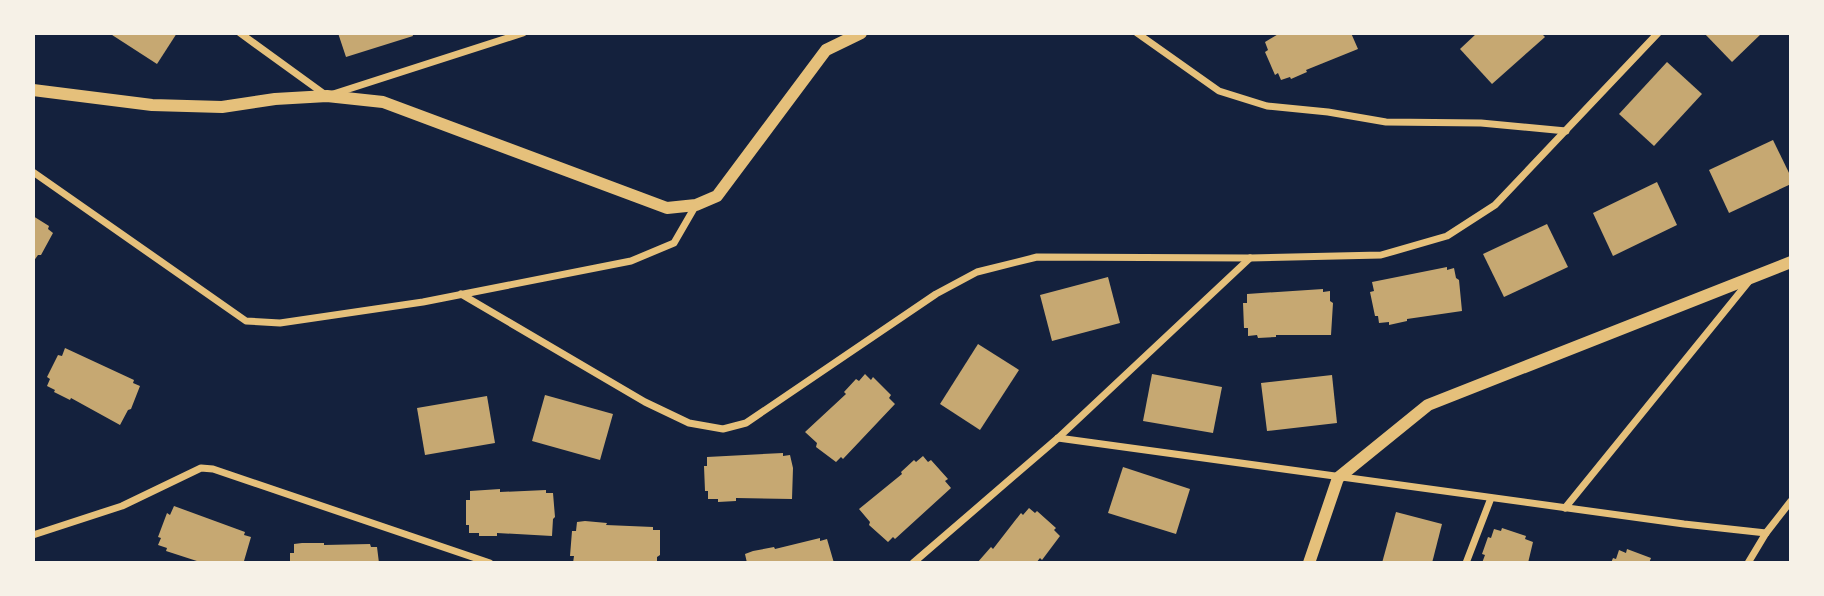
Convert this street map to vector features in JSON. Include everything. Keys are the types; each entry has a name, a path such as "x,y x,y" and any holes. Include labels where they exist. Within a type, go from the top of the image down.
{"street":[{"path":"240,33 327,96"},
{"path":"327,96 523,33"},
{"path":"33,90 152,105 222,107 275,99 327,96 383,103 667,208 696,205 717,196 826,50 861,33"},
{"path":"1138,33 1219,91 1267,106 1328,112 1386,122 1481,123 1566,131"},
{"path":"461,294 645,402 689,423 723,429 746,424 936,294 977,272 1037,257 1381,256 1447,236 1495,205 1658,33"},
{"path":"33,172 246,321 280,323 461,294 631,261 674,243 696,205"},
{"path":"913,563 1058,438 1250,258"},
{"path":"1308,563 1338,478 1428,405 1791,262"},
{"path":"1565,508 1751,278"},
{"path":"1058,438 1338,478 1766,533"},
{"path":"33,535 122,506 201,468 213,468 490,563"},
{"path":"1466,563 1491,498"},
{"path":"1748,563 1766,533 1791,501"}],"building":[{"path":"109,33 177,33 157,64"},
{"path":"338,33 412,33 413,36 346,57"},
{"path":"1280,33 1351,33 1358,49 1291,79 1281,80 1278,73 1275,75 1265,52 1268,50 1265,42"},
{"path":"1477,33 1541,33 1545,37 1492,84 1460,49"},
{"path":"1704,33 1762,33 1732,62"},
{"path":"1667,62 1702,94 1654,146 1619,114"},
{"path":"1773,140 1791,177 1791,184 1729,213 1709,170"},
{"path":"1657,182 1677,225 1613,256 1593,213"},
{"path":"33,216 49,226 48,229 53,233 41,255 33,262"},
{"path":"1547,224 1568,267 1504,297 1483,254"},
{"path":"1447,267 1447,270 1454,268 1459,280 1462,311 1407,319 1389,325 1389,322 1379,323 1370,292 1374,291 1372,282"},
{"path":"1108,277 1120,323 1052,341 1040,295"},
{"path":"1323,289 1323,292 1330,291 1330,301 1333,303 1331,335 1276,335 1258,338 1257,335 1248,336 1248,328 1244,328 1243,303 1247,303 1247,294"},
{"path":"978,344 1019,370 980,430 940,404"},
{"path":"65,348 134,380 133,383 140,386 131,409 120,425 47,386 50,379 47,377 58,355 62,356"},
{"path":"865,374 871,380 873,377 891,395 889,398 895,404 843,459 841,457 836,462 816,447 817,443 805,432 846,394 844,392 856,379 859,381"},
{"path":"1152,374 1222,387 1213,433 1143,421"},
{"path":"1332,375 1337,423 1267,431 1261,383"},
{"path":"545,395 613,414 600,460 532,441"},
{"path":"487,396 495,443 425,455 417,408"},
{"path":"783,453 783,456 790,455 793,468 792,499 736,498 736,501 718,502 718,499 708,499 704,466 707,466 707,457"},
{"path":"923,456 928,462 931,460 948,479 945,481 951,488 895,539 893,537 888,542 869,525 870,522 859,509 902,474 914,460 916,462"},
{"path":"1123,467 1190,489 1176,534 1108,513"},
{"path":"500,489 500,492 546,490 546,493 553,493 555,517 552,536 497,533 497,536 479,536 479,533 469,533 469,525 466,525 466,500 470,500 470,491"},
{"path":"174,506 245,532 244,535 251,537 244,561 203,563 166,551 167,548 158,545 161,538 158,537 167,513 170,515"},
{"path":"1029,508 1035,513 1037,511 1056,528 1054,530 1060,536 1042,560 1040,558 1036,563 977,563 991,547 993,549 1021,513 1023,515"},
{"path":"1396,512 1442,524 1432,563 1382,563"},
{"path":"577,522 607,523 606,525 653,527 653,530 660,530 660,555 657,557 657,563 573,563 574,556 570,556 572,531 576,531"},
{"path":"1502,528 1526,536 1525,539 1533,542 1528,563 1482,563 1488,537 1491,538 1494,529 1501,531"},
{"path":"820,538 820,541 827,539 834,563 747,563 745,554 753,551 775,549"},
{"path":"294,544 370,544 371,547 377,547 379,563 290,563"},
{"path":"1627,549 1651,558 1649,563 1611,563 1613,558 1616,559 1619,550 1626,553"}]}
